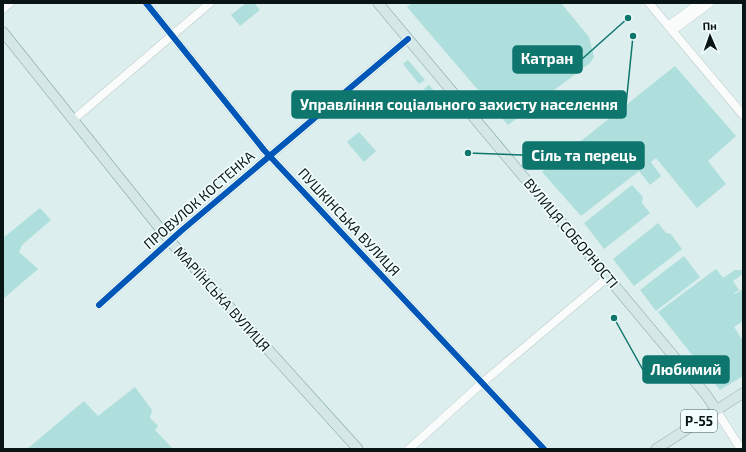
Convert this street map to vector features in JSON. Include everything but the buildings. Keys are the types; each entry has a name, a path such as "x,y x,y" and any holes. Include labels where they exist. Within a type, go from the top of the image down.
{"main road":[{"name":"ВУЛИЦЯ СОБОРНОСТІ","path":"378,3 608,277 716,410"},
{"name":"МАРІЇНСЬКА ВУЛИЦЯ","path":"3,32 170,241 358,449"},
{"name":"Р-55","path":"656,449 743,393"}],"street":[{"path":"3,9 10,3"},
{"name":"ПУШКІНСЬКА ВУЛИЦЯ","path":"146,3 264,150 544,449"},
{"path":"73,120 210,3"},
{"path":"649,3 743,115"},
{"path":"670,29 699,3"},
{"path":"670,29 710,3"},
{"name":"ПРОВУЛОК КОСТЕНКА","path":"99,305 170,241 408,39"},
{"path":"409,449 482,383 608,277"},
{"name":"ВУЛИЦЯ СОБОРНОСТІ","path":"716,410 741,449"}],"shaded area":[{"path":"246,3 254,3 260,10 240,26 231,15"},
{"path":"412,3 561,3 589,37 594,57 590,63 508,125 407,7"},
{"path":"408,60 425,80 419,84 403,64"},
{"path":"675,66 736,136 708,161 726,184 697,208 656,158 651,162 661,176 650,185 639,171 581,216 542,172"},
{"path":"429,85 446,105 441,109 424,89"},
{"path":"359,132 376,151 364,162 347,142"},
{"path":"632,185 643,197 642,203 650,213 604,249 584,223"},
{"path":"40,208 51,220 22,245 19,252 38,269 3,299 3,238"},
{"path":"658,223 666,233 671,234 682,249 634,286 613,259"},
{"path":"684,256 700,277 656,311 640,290"},
{"path":"716,269 723,278 735,270 743,270 743,274 733,281 739,290 734,293 735,294 743,289 743,321 734,327 743,341 743,376 720,390 658,312"},
{"path":"135,387 152,410 150,418 158,426 155,430 173,449 27,449 84,401 98,416"}],"cycle path":[{"path":"146,3 264,150 544,449"},
{"path":"99,305 181,231 408,39"}],"place":[{"name":"Катран","path":"628,18"},
{"name":"Управління соціального захисту населення","path":"633,36"},
{"name":"Сіль та перець","path":"468,153"},
{"name":"Любимий","path":"614,318"}]}
